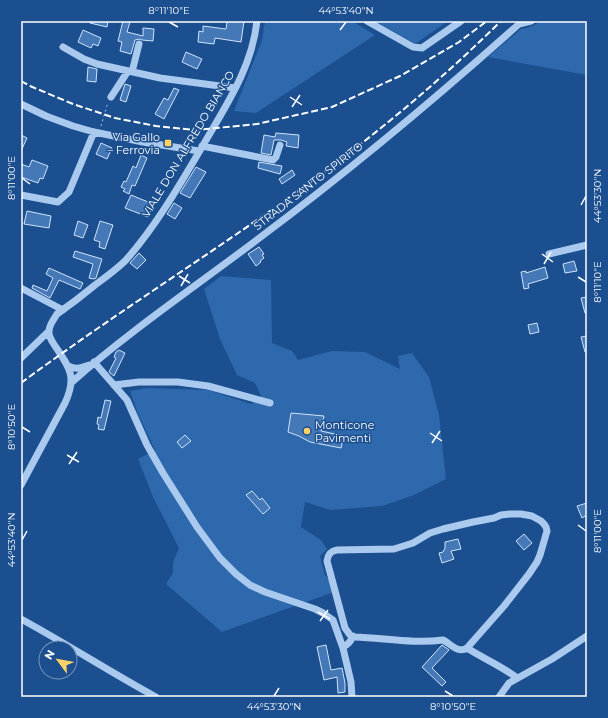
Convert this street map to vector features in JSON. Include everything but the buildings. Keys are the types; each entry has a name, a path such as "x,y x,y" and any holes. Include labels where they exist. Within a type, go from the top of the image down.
{"street":[{"name":"VIALE DON ALFREDO BIANCO","path":"21,358 49,331 57,314 107,276 124,261 140,243 167,206 244,72 256,35 257,21"},
{"path":"367,21 413,47 422,48 461,21"},
{"name":"STRADA SANTO SPIRITO","path":"71,384 94,362 347,170 456,80 518,22 531,21"},
{"path":"109,100 130,71 139,44"},
{"path":"63,47 84,59 97,64 182,82 235,88"},
{"path":"21,104 72,126 143,142 273,160 276,157 280,145"},
{"path":"21,195 58,202 69,192 94,132"},
{"path":"549,254 587,245"},
{"path":"21,288 63,310"},
{"path":"21,485 70,391 71,384 68,366 50,338 49,331"},
{"path":"94,362 127,400 147,445 197,527 220,558 250,585 265,592 315,609 333,620 343,647 352,697"},
{"name":"STRADA SANTO SPIRITO","path":"68,366 76,369 94,362"},
{"path":"114,385 139,382 178,382 208,386 270,403"},
{"path":"521,514 537,518 544,524 547,532 537,562 504,606 467,648 464,650 459,650 443,640 420,641 353,636 348,634 327,562 331,552 337,550 394,549 413,543 430,533 501,515 521,514"},
{"path":"21,619 156,697"},
{"path":"343,647 349,643 353,636"},
{"path":"499,697 509,683 552,659 587,636"},
{"path":"467,648 510,672 517,678"}],"path":[{"path":"102,122 109,100"}],"shaded area":[{"path":"265,21 352,21 375,35 256,113 234,111 262,40"},
{"path":"375,21 448,21 415,44"},
{"path":"542,21 587,21 587,75 488,57 521,29 527,28"},
{"path":"221,276 271,280 272,343 292,351 298,360 332,351 365,352 400,369 398,356 412,353 429,377 439,415 446,479 414,495 382,506 330,510 305,502 301,527 321,540 327,549 320,556 325,575 331,583 334,592 222,632 166,584 173,573 173,562 179,548 153,497 138,459 155,450 138,414 130,391 147,388 208,390 251,404 261,396 255,383 237,375 220,339 204,289"}],"railway":[{"path":"21,81 73,104 115,118 156,126 196,130 257,124 332,107 400,76 459,42 487,21"},
{"path":"21,383 82,339 270,211 331,167 418,97 501,21"}],"place":[{"name":"Via Gallo – Ferrovia","path":"168,143"},
{"name":"Monticone Pavimenti","path":"307,431"}]}
